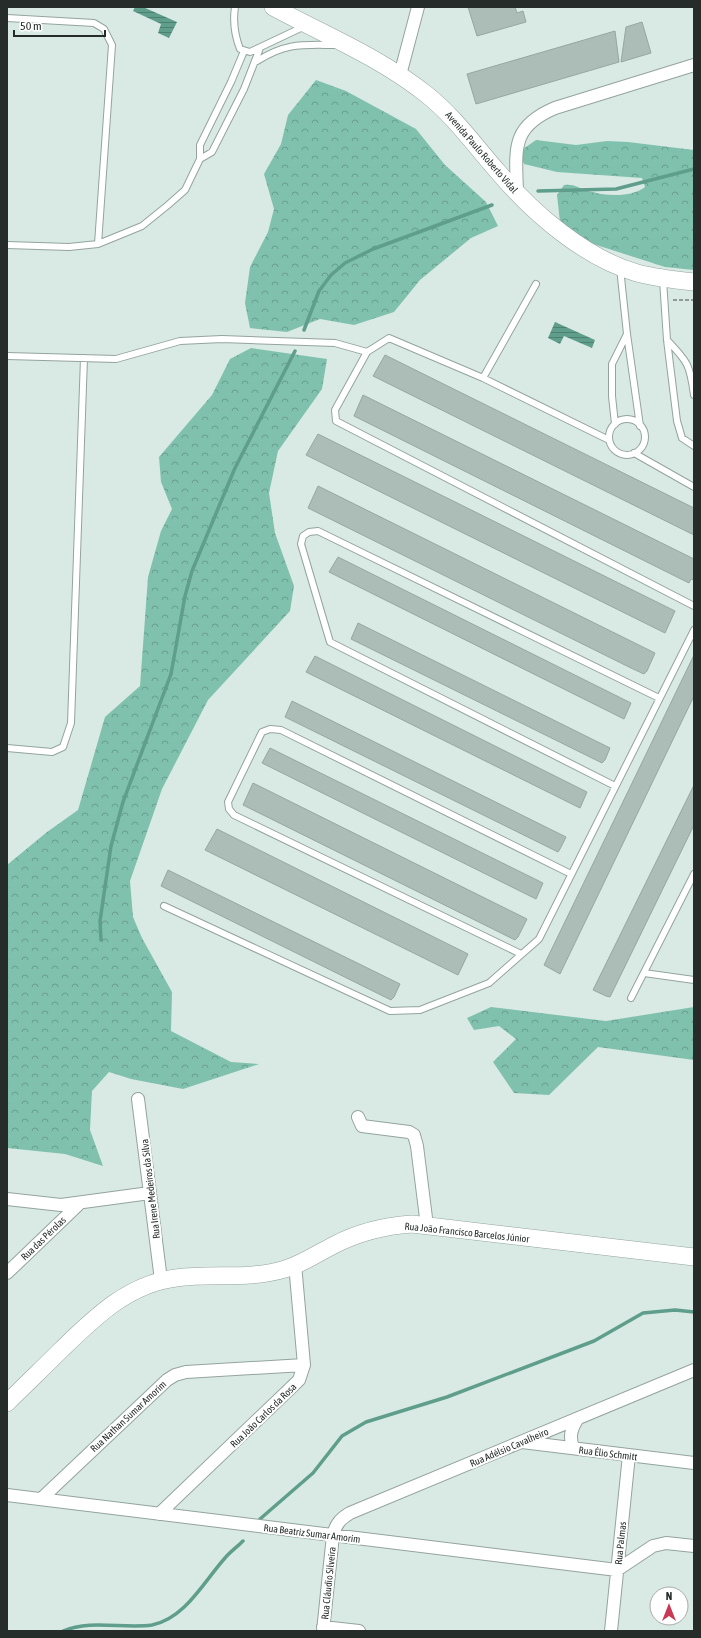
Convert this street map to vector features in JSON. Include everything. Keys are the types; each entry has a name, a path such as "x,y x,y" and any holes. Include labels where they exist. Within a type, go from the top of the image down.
{"street":[{"name":"Avenida Paulo Roberto Vidal","path":"274,7 374,58 400,75 447,112 517,193 576,243 619,267 662,278 694,282"},
{"path":"400,75 418,7"},
{"path":"517,193 517,145 522,132 530,121 555,108 694,65"},
{"name":"Rua Irene Medeiros da Silva","path":"138,1098 160,1280"},
{"path":"358,1117 362,1126 414,1135 417,1146 427,1226"},
{"path":"7,1199 61,1205 79,1204 150,1193"},
{"name":"Rua das Pérolas","path":"7,1273 79,1204"},
{"name":"Rua João Francisco Barcelos Júnior","path":"7,1403 83,1328 106,1308 123,1296 146,1285 160,1280 179,1277 264,1274 286,1269 358,1234 375,1228 412,1224 694,1257"},
{"name":"Rua João Carlos da Rosa","path":"159,1514 299,1380 304,1365 295,1264"},
{"name":"Rua Nathan Sumar Amorim","path":"41,1499 167,1380 175,1375 186,1372 304,1365"},
{"name":"Rua Adélsio Cavalheiro","path":"333,1535 341,1518 350,1513 694,1370"},
{"path":"573,1448 570,1438 571,1429 578,1418"},
{"name":"Rua Élio Schmitt","path":"521,1442 694,1463"},
{"name":"Rua Palmas","path":"611,1631 630,1455"},
{"name":"Rua Beatriz Sumar Amorim","path":"7,1495 617,1570"},
{"name":"Rua Cláudio Silveira","path":"323,1629 333,1535"},
{"path":"617,1570 653,1546 666,1543 694,1546"},
{"path":"323,1629 358,1631"}],"lane":[{"path":"235,7 234,15 238,42 240,49 244,51 250,52 260,48 308,25"},
{"path":"7,18 94,23 104,29 112,45 98,244"},
{"path":"256,61 273,51 287,46 349,46"},
{"path":"200,159 212,152 256,61 260,48"},
{"path":"7,246 69,247 98,244 142,226 168,205 185,190 200,159 200,145 231,82 244,51"},
{"path":"619,267 640,426 644,436 644,441 642,446 634,453 629,455 619,453 611,446 609,440 611,429 615,424 625,420 631,420 640,426"},
{"path":"662,278 667,340 677,421 682,438 694,446"},
{"path":"483,378 536,284"},
{"path":"615,424 612,396 612,364 627,334"},
{"path":"609,440 483,378 389,338 367,352 335,410 336,421 694,606"},
{"path":"7,356 116,359 180,341 222,339 335,343 367,352"},
{"path":"667,340 684,357 692,372 694,395"},
{"path":"7,748 52,752 64,747 71,723 84,358"},
{"path":"634,453 694,488"},
{"path":"616,786 330,642 301,544 303,536 309,532 318,531 659,698"},
{"path":"164,906 390,1011 420,1010 489,983 538,939 694,630"},
{"path":"521,954 234,815 229,809 228,802 262,732 270,729 281,730 571,874"},
{"path":"631,998 694,874"},
{"path":"644,973 694,980"}],"path":[{"path":"664,300 694,300"}],"green space":[{"path":"316,80 346,91 416,129 445,165 486,202 498,226 471,238 420,280 394,312 354,325 320,319 287,332 250,328 245,303 250,267 268,232 274,209 264,174 281,144 288,115"},
{"path":"536,140 576,145 607,141 628,142 694,150 694,270 665,267 587,242 560,222 557,195 564,185 610,195 633,193 645,187 642,178 557,172 524,164 521,156 523,149"},
{"path":"251,348 327,359 322,389 278,451 269,493 275,533 294,586 290,611 208,700 162,789 130,881 133,917 142,938 172,992 171,1031 231,1062 259,1064 183,1089 131,1079 109,1072 92,1091 90,1130 103,1166 65,1154 7,1148 7,865 47,832 78,810 105,717 140,686 148,577 161,531 172,509 161,482 159,457 212,395 230,359"},
{"path":"491,1007 606,1021 694,1007 694,1060 598,1047 549,1095 514,1093 493,1062 516,1039 499,1026 474,1030 467,1018"}],"shaded area":[{"path":"135,7 143,7 177,22 169,38 158,33 161,24 133,11"},
{"path":"555,322 595,340 592,348 564,336 560,344 548,338"}],"building":[{"path":"468,7 515,7 517,13 523,11 526,22 477,36"},
{"path":"642,22 651,53 621,62 626,27"},
{"path":"615,31 619,62 476,104 467,74"},
{"path":"385,355 694,508 694,535 373,376"},
{"path":"363,395 694,559 694,580 691,579 689,583 354,416"},
{"path":"318,434 675,611 665,633 306,455"},
{"path":"318,486 655,653 647,671 644,674 633,669 308,508"},
{"path":"338,557 631,703 624,719 329,572"},
{"path":"358,623 610,748 605,760 602,763 351,639"},
{"path":"694,655 694,696 560,974 544,965"},
{"path":"315,656 587,792 580,808 306,672"},
{"path":"292,701 566,837 560,849 558,852 285,717"},
{"path":"270,748 543,883 536,899 262,763"},
{"path":"253,783 527,919 518,937 515,940 243,805"},
{"path":"694,785 694,825 610,997 606,996 593,990"},
{"path":"217,829 468,954 458,975 205,850"},
{"path":"168,870 400,984 394,997 391,1000 161,886"}],"waterway":[{"path":"538,191 616,189 694,169"},
{"path":"304,330 319,291 331,275 345,263 373,249 492,205"},
{"path":"101,940 100,921 111,846 123,802 171,674 185,596 192,571 235,468 295,351"},
{"path":"260,1519 313,1473 342,1436 366,1422 447,1397 594,1341 643,1313 675,1310 694,1312"},
{"path":"63,1631 74,1627 96,1625 141,1626 152,1625 164,1621 175,1615 193,1598 217,1567 243,1541"}]}
